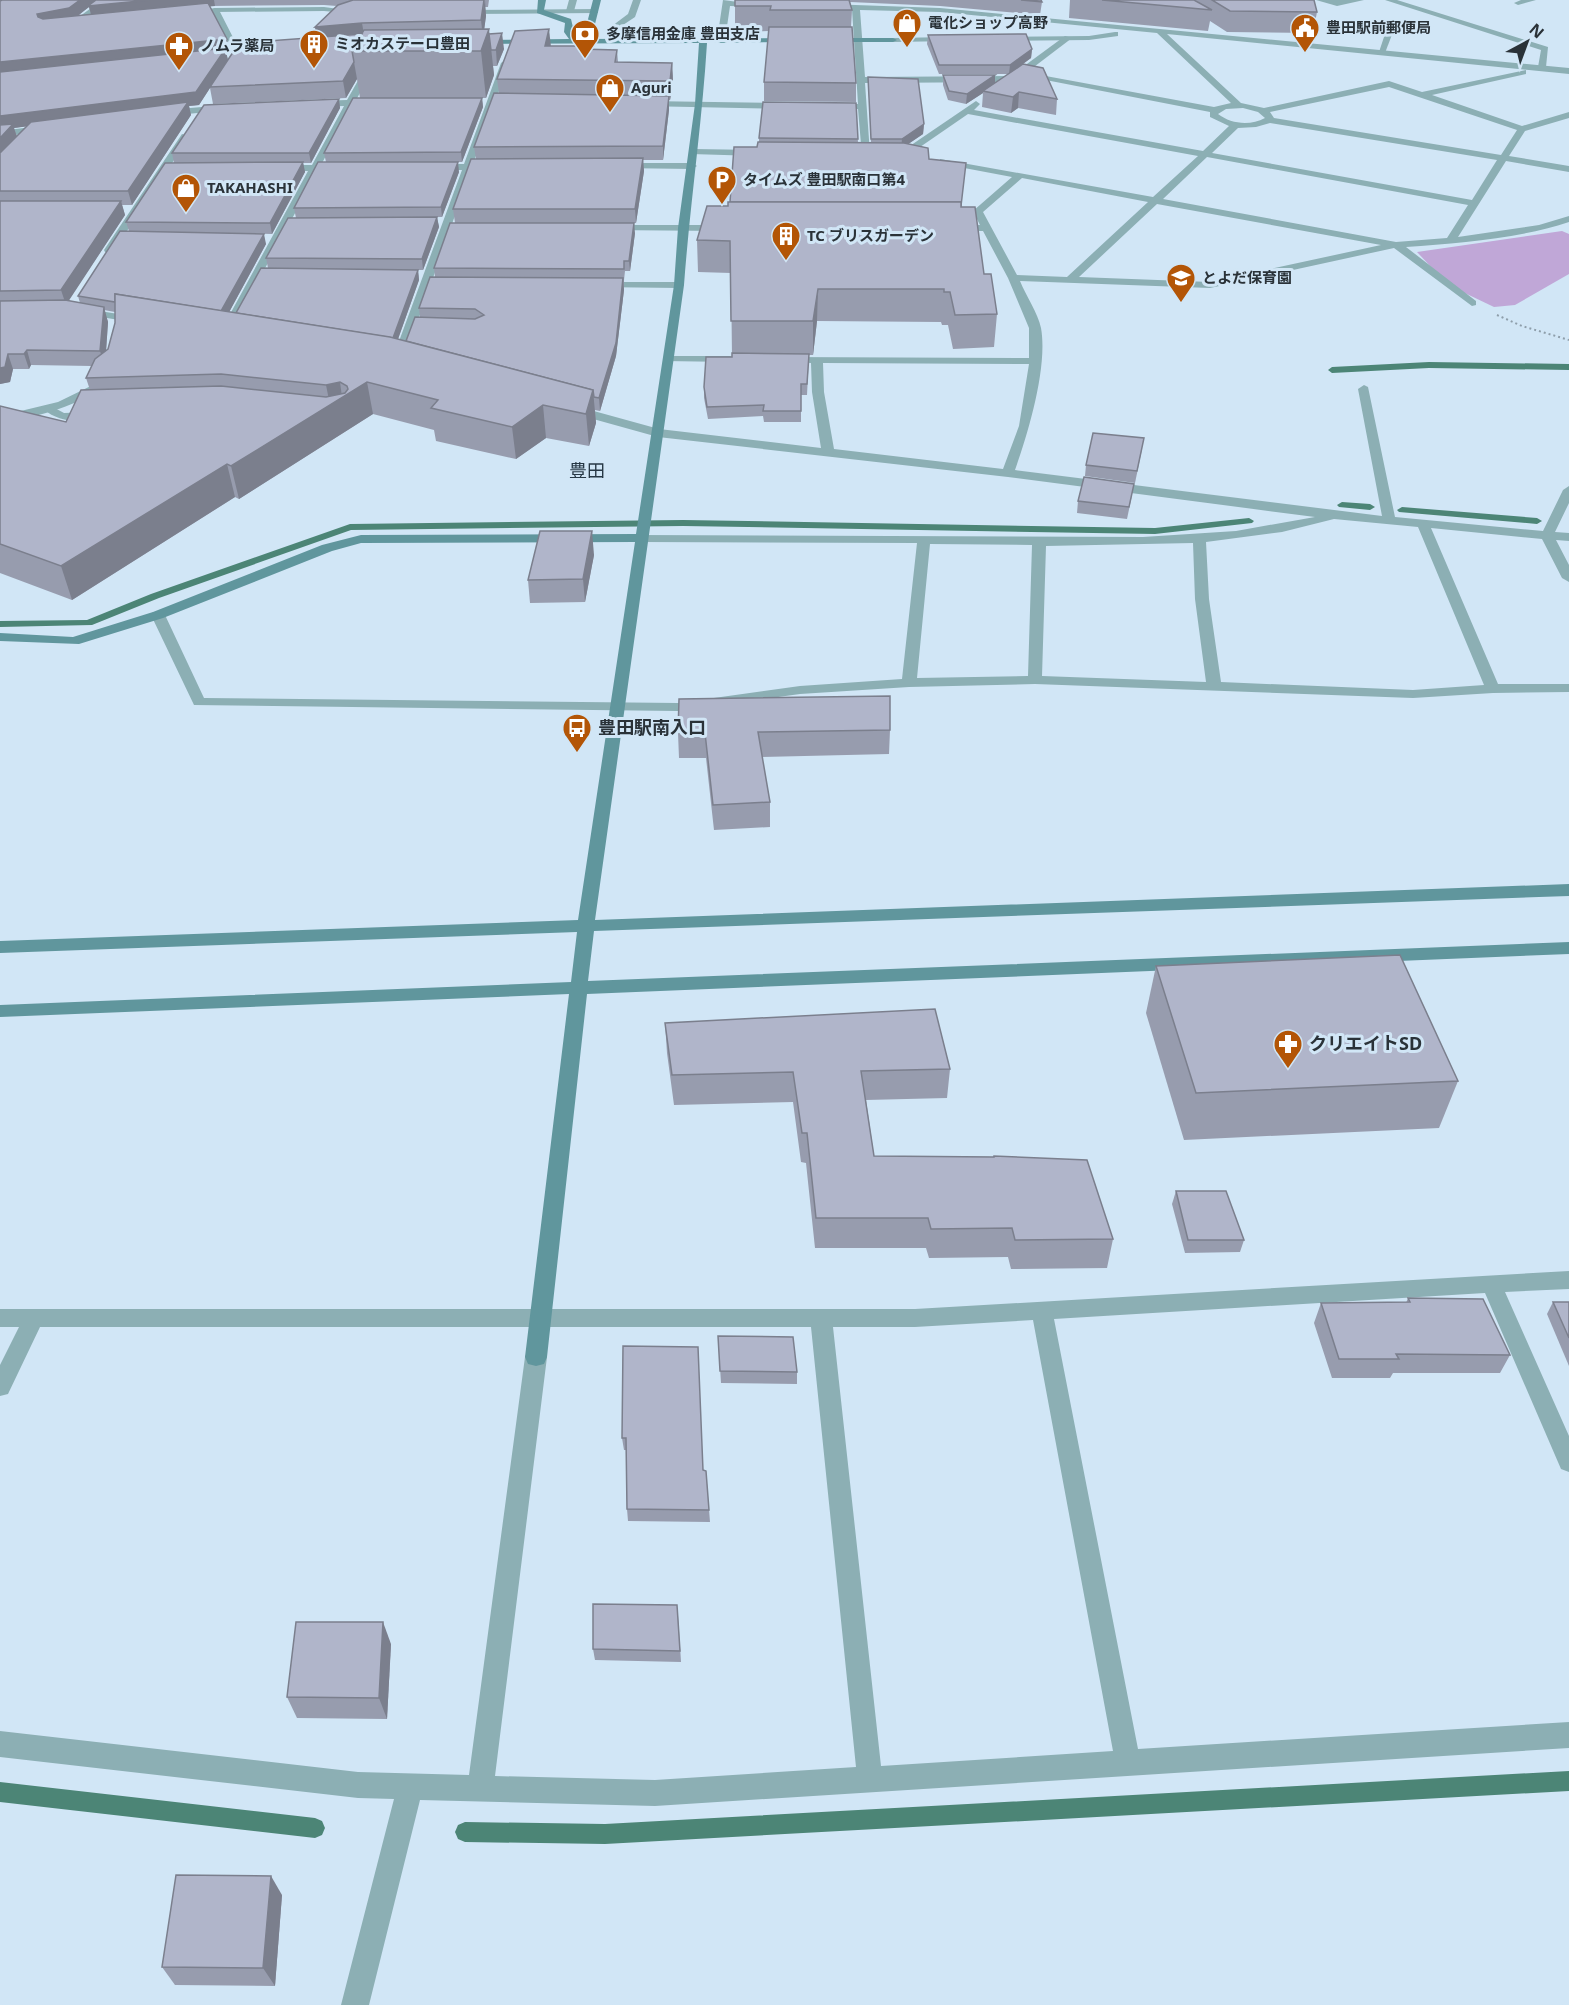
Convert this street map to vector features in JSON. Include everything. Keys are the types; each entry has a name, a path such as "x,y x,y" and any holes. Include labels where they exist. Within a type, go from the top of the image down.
{"street":[{"path":"75,24 107,0"},
{"path":"540,11 542,0"},
{"path":"561,0 567,11"},
{"path":"567,0 567,11"},
{"path":"567,11 573,0"},
{"path":"567,11 578,0"},
{"path":"573,41 590,28 597,0"},
{"path":"614,41 616,26 632,15 637,0"},
{"path":"1320,0 1337,4 1359,0"},
{"path":"1389,0 1545,49 1542,67"},
{"path":"1518,3 1532,0"},
{"path":"722,40 727,2 763,5"},
{"path":"821,6 940,10 1569,71"},
{"path":"854,154 870,154 863,107 856,7"},
{"path":"180,13 216,10 324,9 357,12"},
{"path":"216,10 238,55"},
{"path":"337,18 368,10"},
{"path":"540,11 568,21 570,25 568,32 573,41"},
{"path":"448,12 595,11"},
{"path":"65,25 98,22"},
{"path":"1382,52 1392,24"},
{"path":"1207,25 1232,38"},
{"path":"998,39 1101,37 1128,29"},
{"path":"1159,31 1239,106"},
{"path":"993,92 1068,38"},
{"path":"813,40 963,39"},
{"path":"480,1789 536,1356 586,925 678,285 699,104 703,40"},
{"path":"469,42 801,40"},
{"path":"396,363 417,325 447,225 468,167 486,103 503,70 513,41"},
{"path":"226,56 249,54"},
{"path":"220,82 238,55"},
{"path":"1422,95 1542,67"},
{"path":"491,70 503,70"},
{"path":"230,324 257,274 271,239 285,223 367,72 378,72"},
{"path":"862,80 1016,76 1215,110 1224,106 1239,106 1263,111 1268,114 1269,120"},
{"path":"1263,111 1389,84 1522,129 1569,115"},
{"path":"915,156 899,154 984,98"},
{"path":"305,105 383,102"},
{"path":"486,103 503,103"},
{"path":"157,115 205,104 237,107"},
{"path":"196,119 205,104"},
{"path":"641,104 795,106"},
{"path":"818,106 863,107"},
{"path":"1215,110 1212,113 1216,118 1237,124 1253,125 1269,120 1569,169"},
{"path":"966,111 1474,203"},
{"path":"1070,280 1237,124"},
{"path":"0,134 54,128"},
{"path":"106,255 124,237 136,210 189,129"},
{"path":"1450,241 1522,129"},
{"path":"23,139 31,130"},
{"path":"694,152 762,153"},
{"path":"927,158 1396,245 1472,303"},
{"path":"609,166 692,166"},
{"path":"421,167 503,167"},
{"path":"163,168 175,168"},
{"path":"268,168 350,168"},
{"path":"1008,473 1025,426 1035,361 1035,328 1013,278 978,211 1020,175"},
{"path":"124,210 136,210"},
{"path":"1013,278 1210,285 1396,245 1450,241 1540,228 1569,219"},
{"path":"285,223 297,223"},
{"path":"600,228 730,228"},
{"path":"941,228 987,228"},
{"path":"257,274 274,274"},
{"path":"417,275 431,281"},
{"path":"587,285 678,285"},
{"path":"76,300 70,309 116,321 148,322"},
{"path":"668,359 737,359"},
{"path":"771,359 1035,361"},
{"path":"817,359 818,392 828,452"},
{"path":"0,420 51,410 79,399 111,378"},
{"path":"1364,389 1389,521"},
{"path":"561,406 658,433 1008,473 1337,516 1569,537"},
{"path":"51,410 62,417 110,415"},
{"path":"1547,535 1569,490"},
{"path":"0,637 74,642 158,615 327,548 361,539 642,535 1039,542 1199,540 1294,527 1337,516"},
{"path":"1423,524 1493,689"},
{"path":"1547,535 1569,578"},
{"path":"909,683 924,540"},
{"path":"1199,540 1202,599 1214,687"},
{"path":"1035,680 1039,542"},
{"path":"158,615 199,702 678,707 800,690 909,683 1035,680 1413,694 1493,689 1569,688"},
{"path":"0,947 1569,890"},
{"path":"0,1011 1569,948"},
{"path":"0,1318 915,1318 1569,1280"},
{"path":"1491,1284 1569,1462"},
{"path":"1042,1311 1128,1763"},
{"path":"821,1317 870,1780"},
{"path":"0,1387 34,1318"},
{"path":"0,1744 358,1785 655,1793 1569,1735"},
{"path":"355,2005 410,1787"}],"path":[{"path":"1472,303 1522,327 1569,340"}],"shaded area":[{"path":"1562,231 1569,234 1569,274 1515,305 1494,307 1448,285 1417,252"}],"building":[{"path":"80,0 69,8 37,14 43,19 208,3 227,39 0,62 0,1"},
{"path":"96,0 150,0 88,6"},
{"path":"353,0 484,0 481,20 362,23 315,27 338,5"},
{"path":"735,0 849,0 852,10 770,10 771,6 735,6"},
{"path":"1102,0 1194,0 1212,10"},
{"path":"1212,0 1314,0 1317,12 1230,11"},
{"path":"769,27 852,27 856,83 764,82"},
{"path":"489,29 481,51 352,51 364,30"},
{"path":"549,29 545,46 580,46 580,49 617,50 615,62 672,63 670,81 497,79 515,31"},
{"path":"502,33 496,50 491,50 489,34"},
{"path":"362,34 352,51 354,62 343,81 210,87 239,43"},
{"path":"1026,34 1032,49 1010,65 939,65 928,35"},
{"path":"226,48 196,92 0,116 0,72"},
{"path":"1023,64 1043,68 1057,99 1019,92 1013,97 983,91"},
{"path":"943,75 995,75 967,94 949,91"},
{"path":"868,77 918,79 924,124 902,139 871,139"},
{"path":"494,93 669,96 663,146 474,147"},
{"path":"353,98 482,98 461,152 324,153"},
{"path":"339,99 309,153 172,153 204,105"},
{"path":"188,102 128,191 0,191 0,153 31,122"},
{"path":"763,102 856,103 858,139 759,138"},
{"path":"13,124 0,138 0,125"},
{"path":"758,142 904,143 928,148 929,159 966,163 961,206 961,202 730,202 734,147 757,147"},
{"path":"643,158 635,209 453,209 471,159"},
{"path":"303,162 270,223 126,222 165,163"},
{"path":"318,162 458,162 441,207 294,208"},
{"path":"0,201 121,201 61,290 0,291"},
{"path":"728,202 961,202 961,207 975,207 984,274 991,274 997,314 955,315 950,292 944,292 944,289 818,289 813,321 731,321 730,241 697,240 707,206 728,206"},
{"path":"437,217 422,259 266,258 288,218"},
{"path":"450,223 634,223 629,261 624,261 624,269 434,268"},
{"path":"120,231 264,234 221,311 115,294 115,302 78,296"},
{"path":"261,268 418,270 393,338 236,313"},
{"path":"430,277 623,278 616,343 599,398 594,397 593,390 406,341 415,317 475,319 484,315 475,309 419,308"},
{"path":"115,294 390,337 593,390 586,414 543,405 512,427 431,408 438,400 367,382 231,466 227,464 61,566 0,544 0,406 66,422 81,390 221,386 326,397 345,393 348,389 340,382 326,385 221,374 86,378 95,359 108,349 115,323"},
{"path":"65,300 104,307 100,351 27,350 24,354 8,354 5,367 0,368 0,301"},
{"path":"732,353 809,354 807,384 801,384 801,411 763,411 764,405 707,407 704,387 706,357 732,357"},
{"path":"1093,433 1144,438 1137,471 1086,465"},
{"path":"1084,477 1134,484 1129,507 1078,501"},
{"path":"540,531 592,531 583,579 528,580"},
{"path":"890,696 890,730 758,732 770,802 713,805 705,733 678,733 679,699"},
{"path":"1400,955 1458,1081 1196,1093 1156,966"},
{"path":"935,1009 950,1069 861,1071 874,1156 994,1156 1087,1160 1113,1239 1015,1240 1012,1228 931,1229 928,1218 816,1218 807,1133 802,1133 793,1072 672,1075 665,1023"},
{"path":"1176,1191 1226,1191 1244,1240 1188,1240"},
{"path":"1408,1298 1483,1299 1510,1355 1396,1354 1399,1359 1339,1359 1321,1303 1410,1302"},
{"path":"1553,1302 1569,1302 1569,1338"},
{"path":"718,1336 793,1337 797,1372 720,1371"},
{"path":"623,1346 698,1347 703,1470 706,1471 709,1510 627,1509 626,1438 622,1438"},
{"path":"593,1604 677,1605 680,1651 593,1649"},
{"path":"296,1622 383,1622 379,1698 287,1697"},
{"path":"176,1875 271,1876 263,1968 162,1967"}],"waterway":[{"path":"1332,370 1429,365 1569,367"},
{"path":"1342,505 1370,507"},
{"path":"1402,510 1537,521"},
{"path":"0,624 88,623 155,596 350,527 683,523 1155,531 1249,521"},
{"path":"465,1832 605,1834 1569,1781"},
{"path":"0,1792 315,1828"}],"place":[{"name":"電化ショップ高野","path":"907,48"},
{"name":"豊田駅前郵便局","path":"1305,54"},
{"name":"多摩信用金庫 豊田支店","path":"585,60"},
{"name":"ミオカステーロ豊田","path":"314,70"},
{"name":"ノムラ薬局","path":"179,72"},
{"name":"Aguri","path":"610,114"},
{"name":"タイムズ 豊田駅南口第4","path":"722,206"},
{"name":"TAKAHASHI","path":"186,214"},
{"name":"TC ブリスガーデン","path":"786,262"},
{"name":"とよだ保育園","path":"1181,304"},
{"name":"豊田駅南入口","path":"577,754"},
{"name":"クリエイトSD","path":"1288,1070"}],"district":[{"name":"豊田","path":"587,471"}]}
